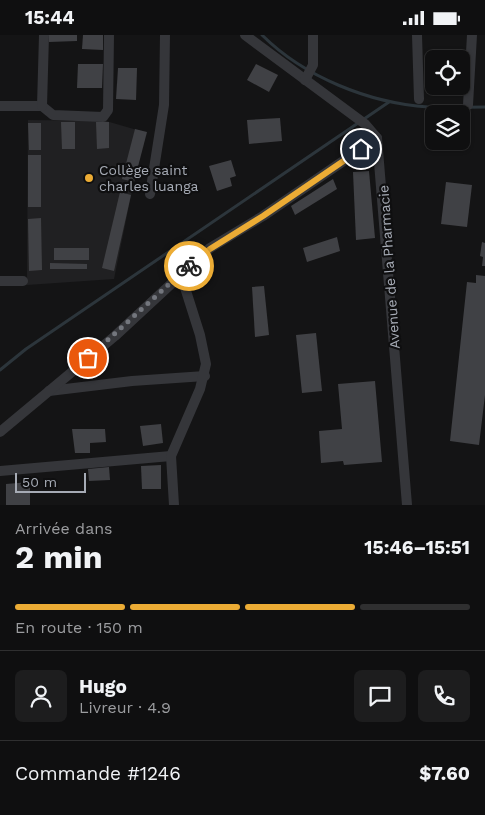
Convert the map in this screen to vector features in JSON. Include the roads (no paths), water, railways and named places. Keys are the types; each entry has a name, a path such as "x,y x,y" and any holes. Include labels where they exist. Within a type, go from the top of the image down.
{"street":[{"path":"42,106 44,35"},
{"path":"0,105 42,106 53,115 103,117 106,114 109,35"},
{"path":"150,194 164,105 165,35"},
{"path":"0,432 115,336 210,249 263,216 377,138 365,124 306,78 245,35"},
{"path":"306,78 313,65 313,35"},
{"path":"417,35 419,99"},
{"path":"468,105 472,35"},
{"name":"Avenue de la Pharmacie","path":"377,138 406,505"},
{"path":"174,505 171,456 205,376 206,364 200,335 181,275"},
{"path":"0,281 23,281"},
{"path":"48,391 132,381 205,376"},
{"path":"0,471 171,456"}],"waterway":[{"path":"262,35 279,50 317,75 361,94 383,100 428,107 485,107"},
{"path":"0,370 26,349 389,102"}],"place":[{"name":"Collège saint charles luanga","path":"89,178"}]}
